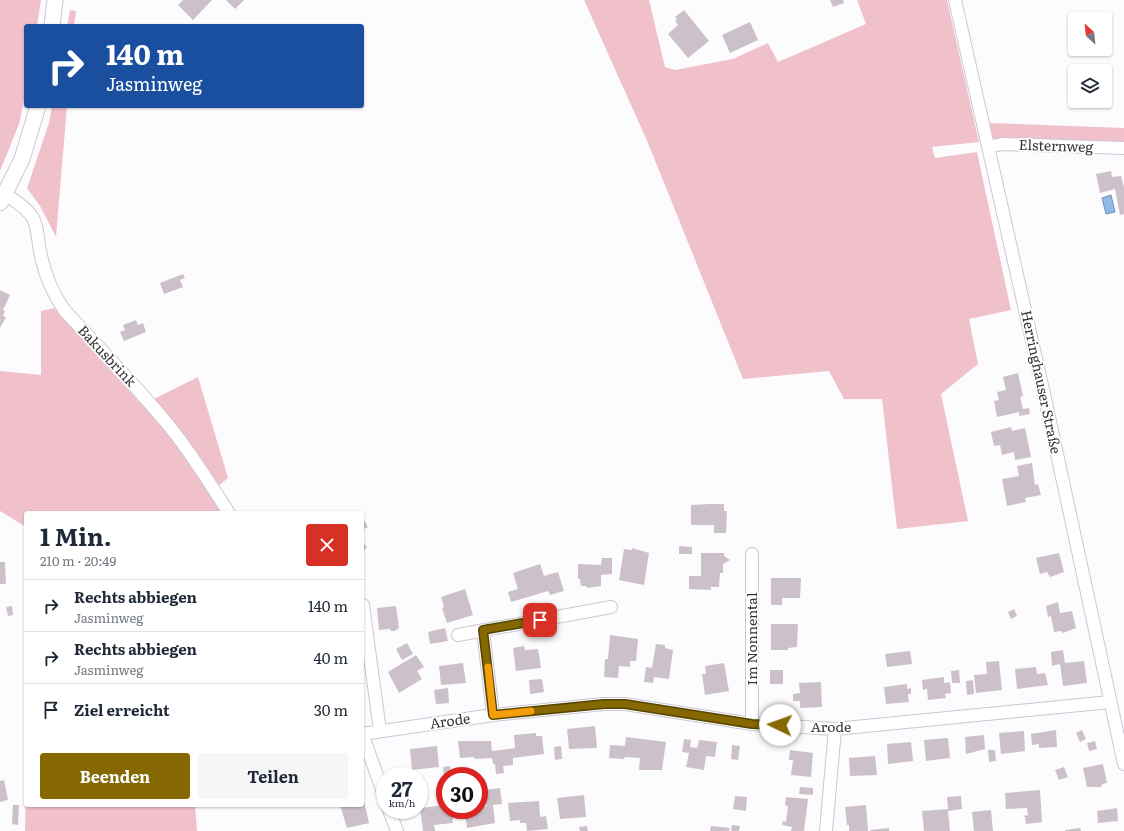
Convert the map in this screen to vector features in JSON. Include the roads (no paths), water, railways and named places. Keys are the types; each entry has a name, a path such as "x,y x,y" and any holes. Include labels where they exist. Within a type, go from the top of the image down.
{"street":[{"path":"52,24 55,0"},
{"name":"Herringhauser Straße","path":"955,0 1124,764"},
{"path":"2,198 22,159 37,108"},
{"name":"Elsternweg","path":"988,147 1002,144 1124,148"},
{"name":"Bakusbrink","path":"2,198 24,206 33,218 45,270 56,298 65,311 143,395 171,428 228,511"},
{"name":"Im Nonnental","path":"752,554 752,724"},
{"path":"364,605 380,731"},
{"path":"458,635 611,607"},
{"path":"483,630 493,715"},
{"name":"Arode","path":"364,734 493,715 604,704 625,704 752,724 836,729 1110,702"},
{"path":"826,831 836,729"},
{"path":"364,740 376,773"},
{"path":"392,819 397,831"}],"water":[{"path":"1111,195 1115,212 1106,214 1102,198"}]}
